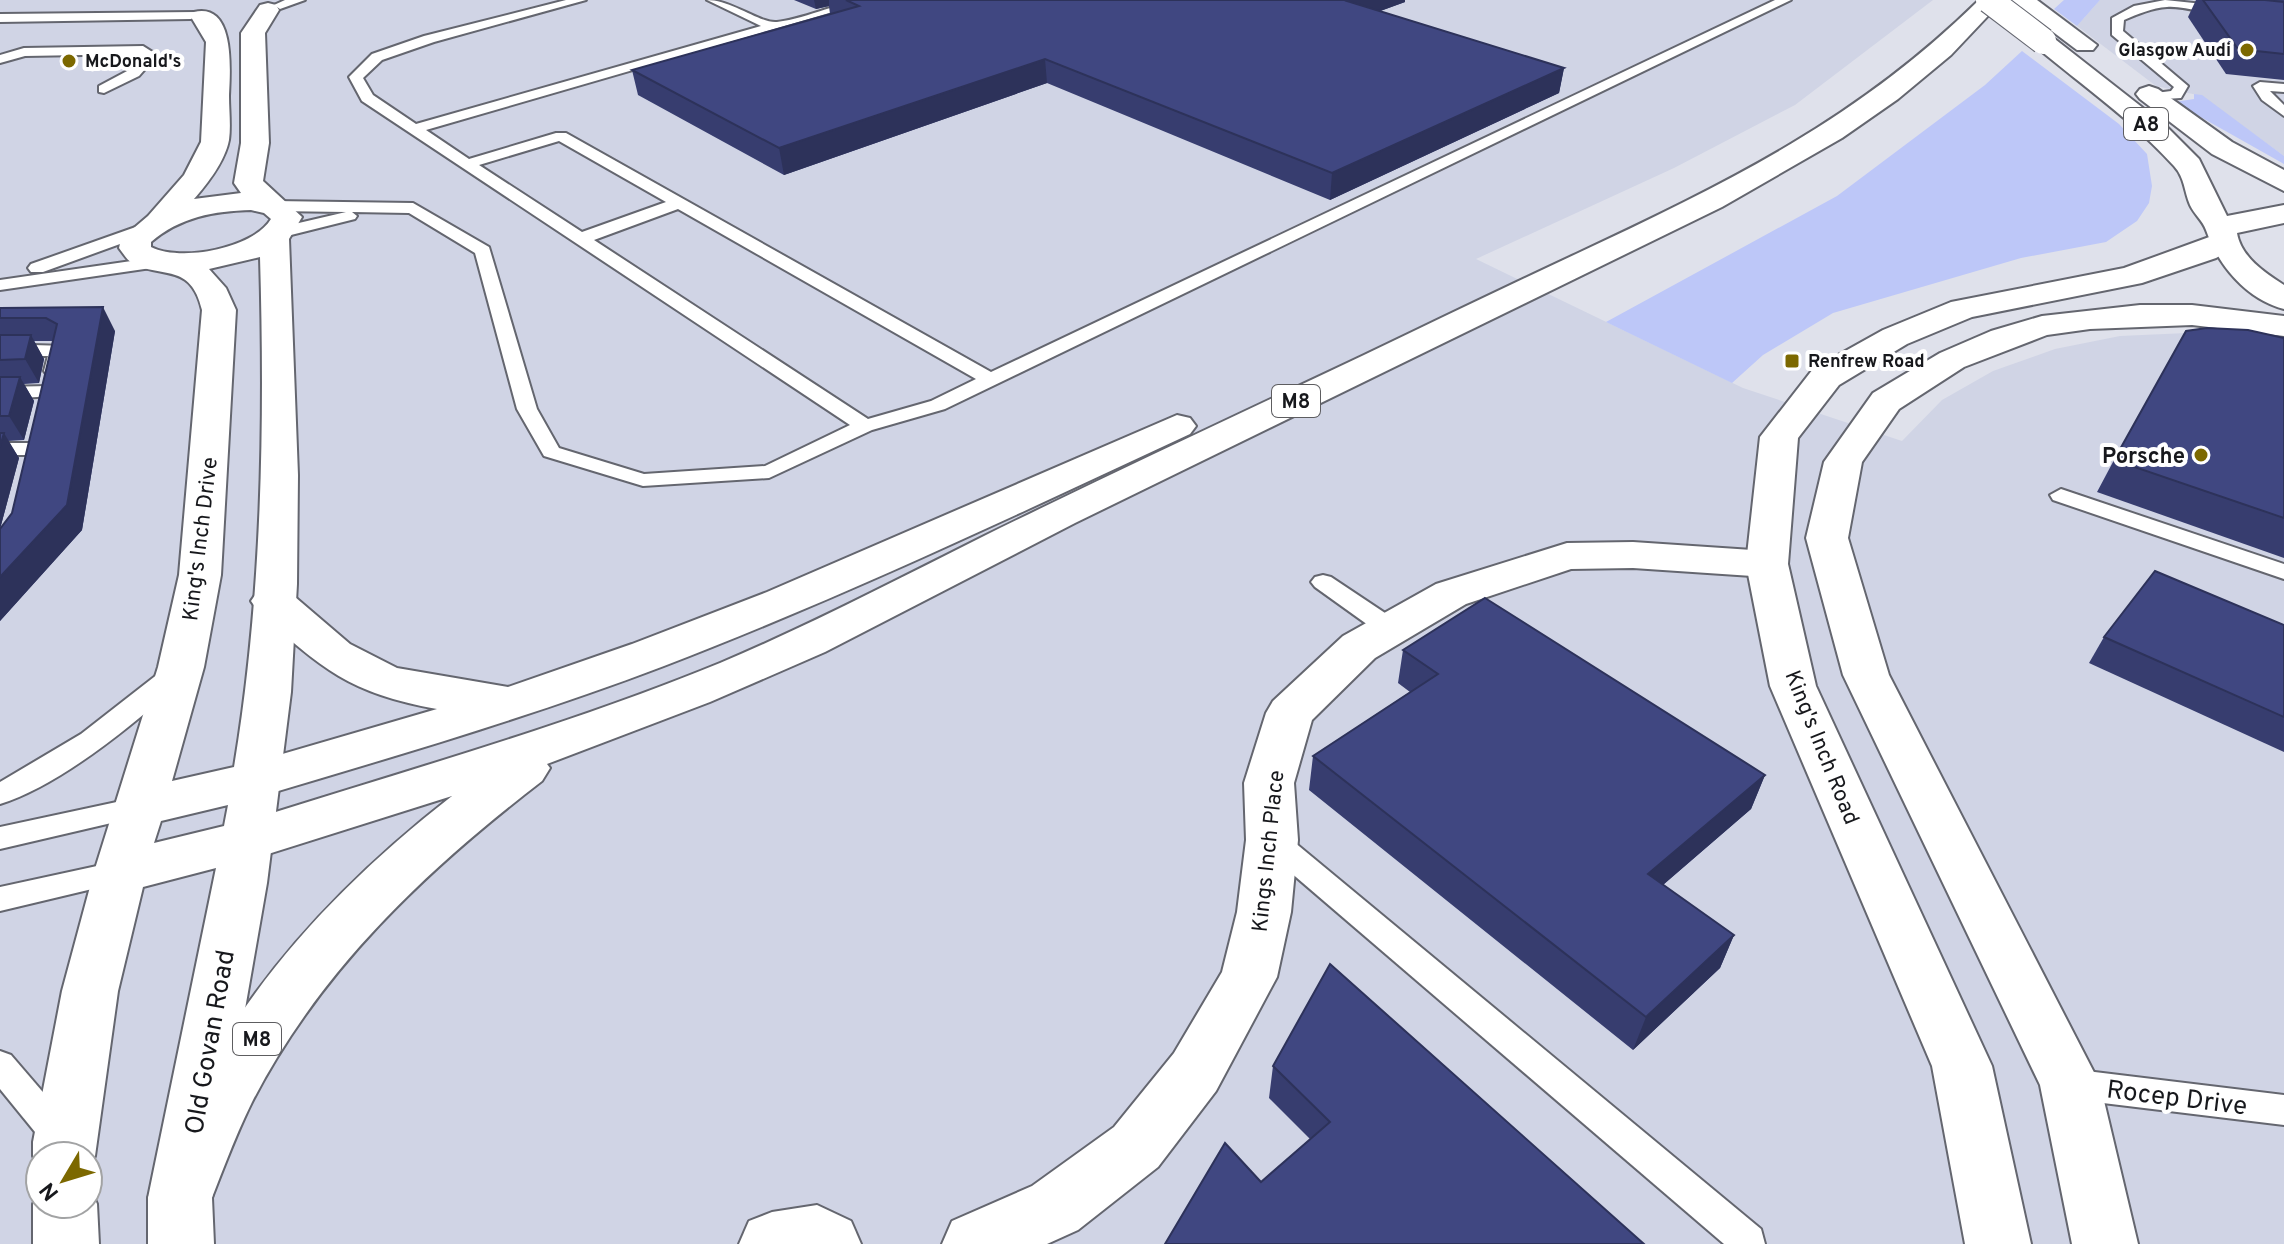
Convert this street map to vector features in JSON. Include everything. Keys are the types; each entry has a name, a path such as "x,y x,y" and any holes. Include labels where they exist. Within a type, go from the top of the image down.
{"main road":[{"name":"M8","path":"255,780 515,703 662,650 945,532 1691,183 1776,138 1856,87 1958,0"},
{"name":"M8","path":"246,841 388,800 562,740 697,690 890,603 995,547 1736,187 1814,144 1889,95 1934,60 1991,0"},
{"name":"A8","path":"1991,0 2156,132 2189,165 2200,185 2204,204 2222,235"},
{"name":"A8","path":"2022,0 2222,148 2284,182"},
{"path":"191,8 234,17 283,4"},
{"path":"65,1140 90,991 120,872 246,841 268,694 280,449 274,220 248,183 255,143 253,33 283,4"},
{"path":"154,224 197,178 215,142 218,42 211,27 191,8"},
{"path":"154,224 207,205 230,202 274,220"},
{"name":"King's Inch Road","path":"1998,1244 1962,1066 1793,686 1767,564 1779,437 1826,377 1895,337 1963,309 2131,276 2222,235 2244,220 2284,214"},
{"path":"169,263 230,256 274,220"},
{"name":"King's Inch Drive","path":"120,872 181,667 200,575 220,331 216,296 208,283 169,263 141,256 135,248 136,239 154,224"},
{"path":"2222,235 2247,275 2284,299"},
{"path":"2105,1244 2070,1084 1866,675 1827,538 1843,462 1886,401 1952,360 2003,338 2054,324 2140,315 2226,318 2284,326"},
{"name":"Kings Inch Place","path":"975,1244 1055,1208 1136,1147 1195,1072 1249,977 1264,912 1272,840 1269,783 1290,713 1359,647 1451,594 1567,556 1633,555 1767,564"},
{"name":"M8","path":"273,601 328,650 376,677 416,691 515,703"},
{"name":"M8","path":"181,1221 231,1083 268,1019 307,965 366,899 413,855 460,815 562,740"},
{"path":"140,807 255,780"},
{"name":"Old Govan Road","path":"181,1221 246,841"},
{"path":"65,1220 66,1244"},
{"path":"772,1244 817,1237 828,1244"}],"lane":[{"path":"580,0 429,39 377,57 356,77 367,98 865,426"},
{"path":"713,0 773,27"},
{"path":"413,129 868,0"},
{"path":"274,220 413,208 483,251 527,409 551,452 643,480 769,472 865,426 938,405 1785,0"},
{"path":"2153,97 2176,95 2181,86 2117,32 2118,18 2138,9 2168,2 2207,9 2250,10 2249,4 2242,0"},
{"path":"0,18 191,8"},
{"path":"0,36 30,18"},
{"path":"0,59 39,52 143,50 149,56 134,73 104,89"},
{"path":"2284,88 2260,86 2284,112"},
{"path":"467,164 561,136 991,380"},
{"path":"580,239 680,203"},
{"path":"274,220 387,208"},
{"path":"0,282 154,224"},
{"path":"0,282 169,263"},
{"path":"0,350 59,350 30,474"},
{"path":"0,393 45,409"},
{"path":"0,449 36,449"},
{"path":"2061,495 2284,572"},
{"path":"1323,582 1391,629"},
{"path":"0,794 53,767 124,719 181,667"},
{"path":"0,838 140,807"},
{"path":"1272,840 1748,1241"},
{"path":"0,899 120,872"},
{"path":"0,1065 57,1140"},
{"name":"Rocep Drive","path":"2070,1084 2284,1110"}],"shaded area":[{"path":"0,0 1933,0 1795,105 1674,168 1476,259 1743,388 1902,441 1942,400 1993,371 2055,349 2120,336 2187,333 2284,342 2284,1244 0,1244"},
{"path":"2064,0 2100,0 2077,26 2054,9"},
{"path":"2100,0 2284,0 2284,156 2202,96 2156,86 2077,26"},
{"path":"2022,51 2119,124 2147,154 2152,186 2149,203 2137,221 2106,242 2021,258 1833,313 1763,355 1732,383 1606,322 1837,196 1985,85"},
{"path":"2194,94 2202,95 2284,156 2284,164 2174,102 2194,99"}],"building":[{"path":"846,0 1349,0 1564,68 1332,173 1045,59 779,148 632,70 859,6"},
{"path":"2203,0 2284,2 2284,54 2238,49"},
{"path":"103,307 67,505 0,577 0,529 12,513 57,324 46,318 0,318 0,308"},
{"name":"Porsche","path":"2207,328 2248,330 2284,338 2284,518 2114,460 2186,331"},
{"path":"0,335 31,335 25,359 0,360"},
{"path":"0,377 20,377 9,416 0,416"},
{"path":"2155,571 2284,625 2284,717 2104,637"},
{"path":"1485,598 1765,775 1648,874 1734,935 1646,1017 1313,756 1438,674 1403,650"},
{"path":"1330,964 1644,1244 1165,1244 1225,1143 1261,1182 1330,1122 1273,1066"}],"place":[{"name":"Glasgow Audi","path":"2247,50"},
{"name":"McDonald's","path":"69,61"},
{"name":"Renfrew Road","path":"1792,361"},
{"name":"Porsche","path":"2201,455"}]}
